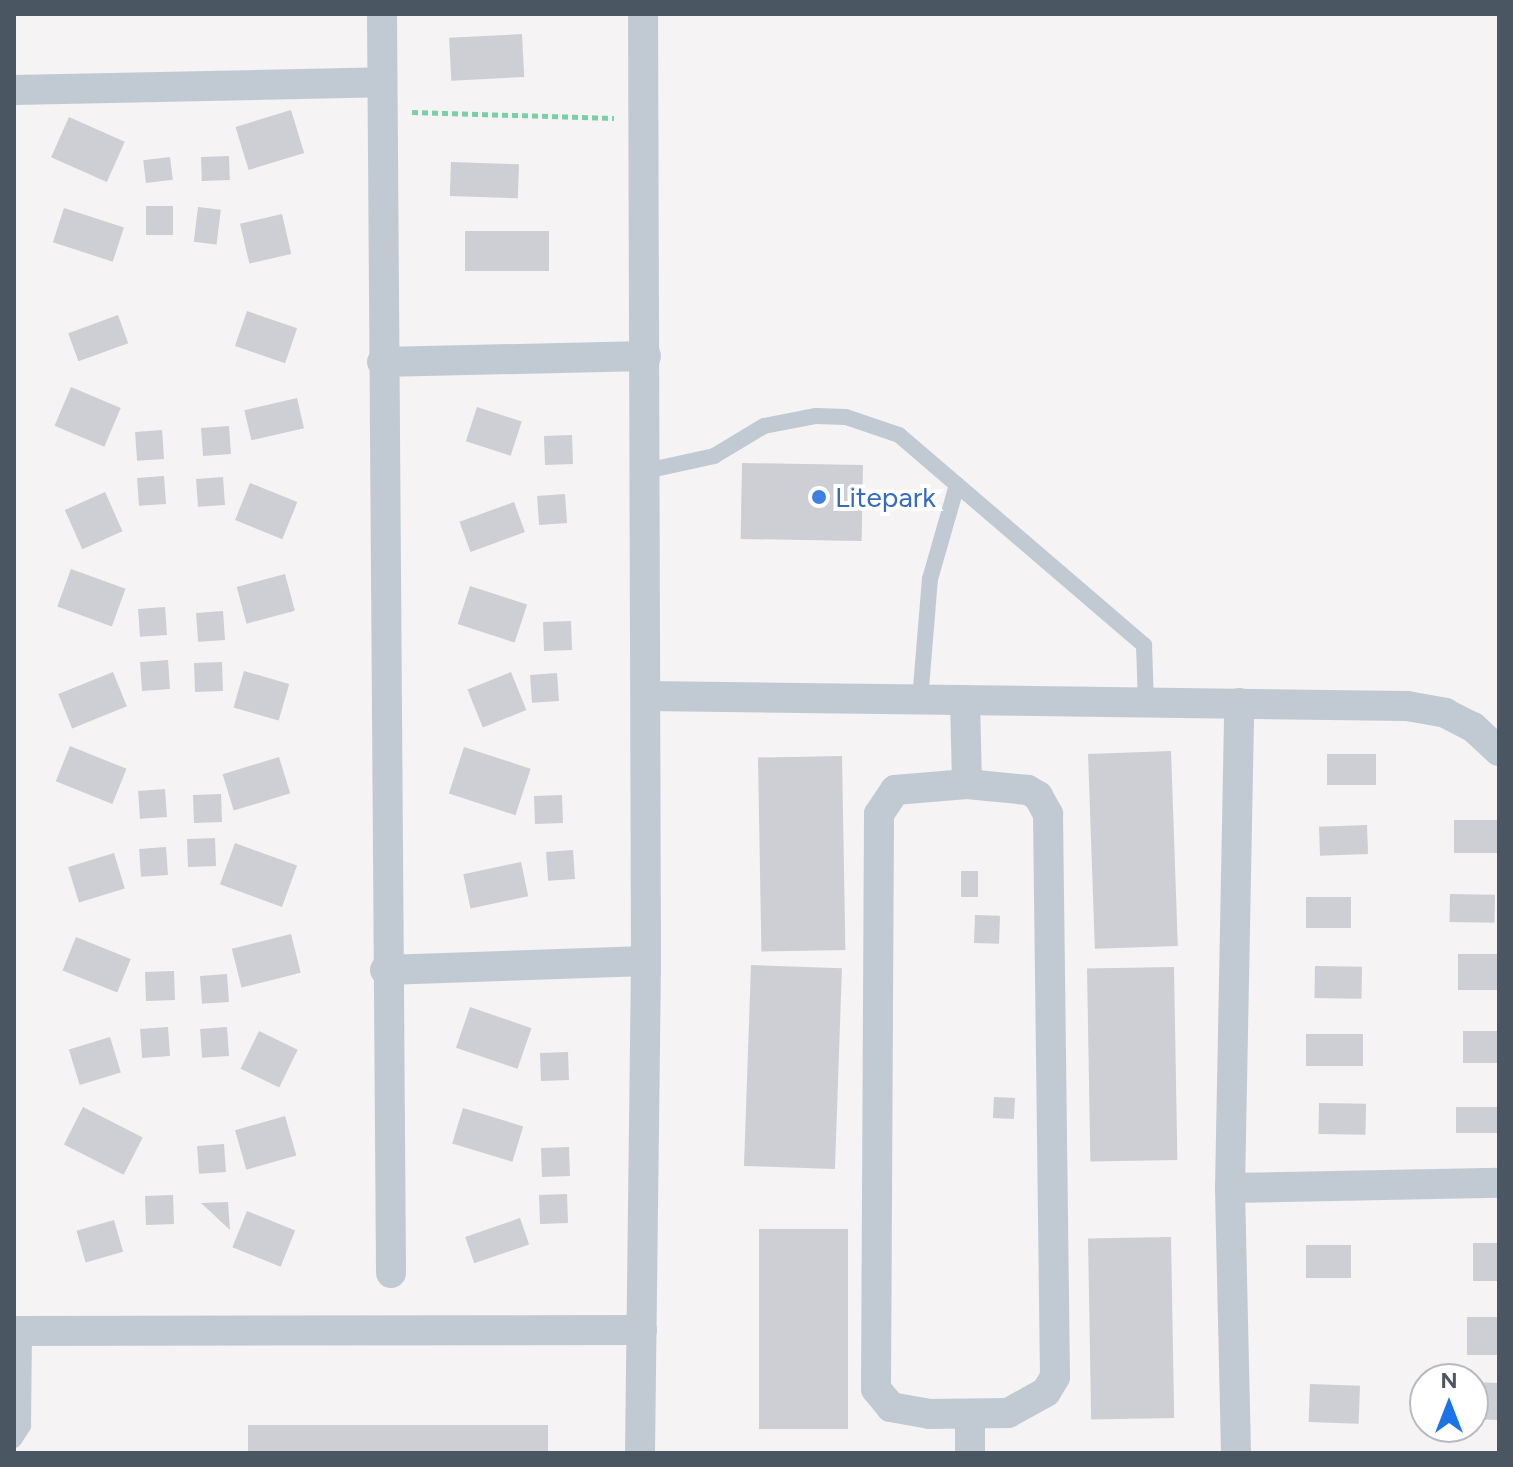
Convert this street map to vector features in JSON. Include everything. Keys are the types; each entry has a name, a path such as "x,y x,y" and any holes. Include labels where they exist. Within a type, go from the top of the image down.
{"street":[{"path":"382,14 379,112 385,970 391,1273"},
{"path":"640,1453 646,961 643,14"},
{"path":"14,90 381,82"},
{"path":"382,362 646,356"},
{"path":"646,696 1407,706 1445,713 1473,727 1499,751"},
{"path":"965,700 967,784"},
{"path":"1236,1453 1230,1188 1239,703"},
{"path":"967,784 1028,790 1048,814 1055,1377 1046,1392 1028,1406 970,1415 891,1407 876,1389 874,1369 879,814 895,790 967,784"},
{"path":"385,970 646,961"},
{"path":"1230,1188 1499,1183"},
{"path":"19,1331 642,1330"},
{"path":"970,1415 970,1453"}],"lane":[{"path":"646,471 714,456 764,426 816,416 846,417 899,435 1144,645 1146,702"},
{"path":"920,700 930,579 957,485"},
{"path":"14,1440 23,1426 19,1331"}],"path":[{"path":"379,112 643,119"}],"building":[{"path":"522,34 524,77 451,81 449,38"},
{"path":"291,110 304,153 249,170 236,127"},
{"path":"69,117 125,142 107,182 51,157"},
{"path":"229,156 230,180 202,181 201,157"},
{"path":"170,157 173,180 146,183 143,160"},
{"path":"451,162 519,164 518,198 450,196"},
{"path":"146,206 173,206 173,235 146,235"},
{"path":"198,207 221,210 217,245 194,242"},
{"path":"64,208 124,227 113,262 53,242"},
{"path":"282,214 291,254 249,264 240,224"},
{"path":"465,231 549,231 549,271 465,271"},
{"path":"247,311 297,328 285,363 235,346"},
{"path":"118,315 128,343 78,361 68,333"},
{"path":"71,387 121,408 104,447 55,426"},
{"path":"297,398 304,428 251,440 244,410"},
{"path":"477,407 522,422 511,456 466,441"},
{"path":"229,426 231,454 203,456 201,428"},
{"path":"162,430 164,459 137,461 135,432"},
{"path":"572,435 573,464 545,465 544,436"},
{"path":"742,463 863,465 862,541 741,539"},
{"path":"164,476 166,504 139,506 137,478"},
{"path":"223,477 225,505 198,507 196,479"},
{"path":"250,483 297,502 282,539 235,520"},
{"path":"105,492 122,531 82,549 65,510"},
{"path":"565,494 567,523 539,525 537,496"},
{"path":"514,502 525,532 470,552 459,522"},
{"path":"71,569 126,589 112,626 57,607"},
{"path":"285,574 295,611 247,624 237,587"},
{"path":"470,586 527,605 515,643 458,624"},
{"path":"165,607 167,635 140,637 138,609"},
{"path":"223,611 225,640 198,642 196,613"},
{"path":"571,621 572,650 544,651 543,622"},
{"path":"168,660 170,689 142,691 140,662"},
{"path":"222,662 223,691 195,692 194,663"},
{"path":"244,671 289,684 279,720 234,708"},
{"path":"113,672 127,706 72,728 58,694"},
{"path":"511,672 526,710 483,728 467,690"},
{"path":"557,673 559,701 532,703 530,675"},
{"path":"70,746 127,769 112,804 56,781"},
{"path":"464,747 531,769 515,815 449,794"},
{"path":"1171,751 1178,946 1095,949 1088,754"},
{"path":"1327,754 1376,754 1376,785 1327,785"},
{"path":"842,756 845,950 761,951 758,757"},
{"path":"279,757 290,793 234,811 223,774"},
{"path":"165,789 167,817 140,819 138,791"},
{"path":"221,794 222,822 194,823 193,795"},
{"path":"562,795 563,823 535,824 534,796"},
{"path":"1454,820 1499,820 1499,853 1454,853"},
{"path":"1367,825 1368,854 1320,856 1319,827"},
{"path":"215,838 216,866 188,867 187,839"},
{"path":"235,843 297,866 282,907 220,884"},
{"path":"166,847 168,875 141,877 139,849"},
{"path":"573,850 575,879 548,881 546,852"},
{"path":"114,853 125,888 79,902 68,867"},
{"path":"521,862 528,896 471,909 463,874"},
{"path":"961,871 978,871 978,897 961,897"},
{"path":"1450,894 1495,895 1495,923 1450,922"},
{"path":"1306,897 1351,897 1351,928 1306,928"},
{"path":"975,915 1000,916 999,944 974,943"},
{"path":"291,934 301,973 241,988 232,949"},
{"path":"76,937 131,959 117,992 63,970"},
{"path":"1458,954 1499,954 1499,990 1458,990"},
{"path":"751,965 842,968 835,1169 744,1166"},
{"path":"1315,966 1362,967 1361,999 1314,998"},
{"path":"1174,967 1177,1160 1090,1161 1087,969"},
{"path":"174,971 175,1000 146,1001 145,972"},
{"path":"227,974 229,1002 202,1004 200,976"},
{"path":"470,1007 531,1028 517,1069 456,1048"},
{"path":"168,1027 170,1056 142,1058 140,1029"},
{"path":"227,1027 229,1056 202,1058 200,1029"},
{"path":"259,1031 298,1050 279,1088 241,1069"},
{"path":"1463,1031 1499,1031 1499,1063 1463,1063"},
{"path":"1306,1034 1363,1034 1363,1066 1306,1066"},
{"path":"110,1037 121,1072 80,1085 69,1050"},
{"path":"568,1052 569,1080 541,1081 540,1053"},
{"path":"994,1097 1015,1098 1014,1119 993,1118"},
{"path":"1319,1103 1366,1104 1365,1135 1318,1134"},
{"path":"83,1107 143,1137 124,1175 64,1144"},
{"path":"1456,1107 1499,1107 1499,1133 1456,1133"},
{"path":"463,1108 523,1126 512,1162 452,1143"},
{"path":"285,1116 296,1155 246,1170 235,1130"},
{"path":"224,1144 226,1172 199,1174 197,1146"},
{"path":"569,1147 570,1176 542,1177 541,1148"},
{"path":"567,1194 568,1223 540,1224 539,1195"},
{"path":"173,1195 174,1224 146,1225 145,1196"},
{"path":"228,1202 230,1230 201,1203"},
{"path":"247,1211 295,1230 281,1267 232,1247"},
{"path":"520,1218 529,1244 474,1263 465,1237"},
{"path":"114,1220 123,1252 86,1262 77,1231"},
{"path":"759,1229 848,1229 848,1429 759,1429"},
{"path":"1171,1237 1174,1418 1091,1419 1088,1238"},
{"path":"1473,1243 1499,1243 1499,1281 1473,1281"},
{"path":"1306,1245 1351,1245 1351,1278 1306,1278"},
{"path":"1467,1317 1499,1317 1499,1355 1467,1355"},
{"path":"1489,1383 1499,1383 1498,1420 1489,1420"},
{"path":"1310,1384 1360,1386 1359,1424 1309,1422"},
{"path":"248,1425 548,1425 548,1453 248,1453"}],"place":[{"name":"Litepark","path":"819,497"}]}
